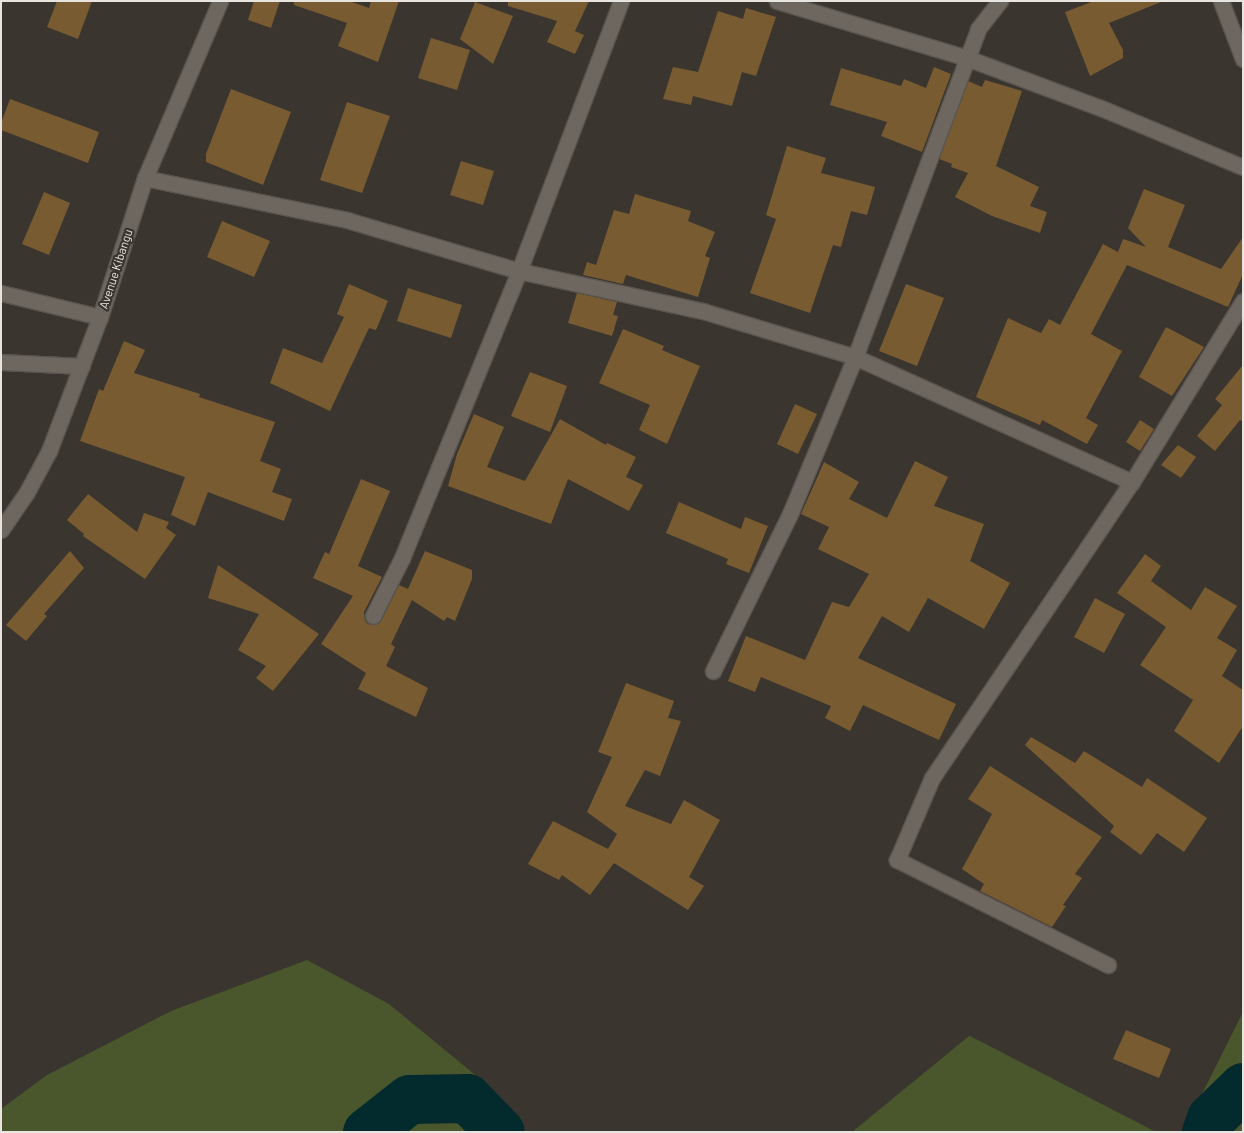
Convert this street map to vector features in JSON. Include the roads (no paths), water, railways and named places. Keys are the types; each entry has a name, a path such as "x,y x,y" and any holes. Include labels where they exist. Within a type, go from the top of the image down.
{"street":[{"name":"Avenue Kibangu","path":"1,530 27,492 49,450 100,317 145,178 220,1"},
{"path":"373,616 402,558 519,271 620,1"},
{"path":"777,1 967,58 1101,108 1243,167"},
{"path":"713,671 790,514 855,357 978,29 1000,1"},
{"path":"1221,1 1243,59"},
{"path":"145,178 347,220 519,271 703,311 855,357 1132,482"},
{"path":"1,293 100,317"},
{"path":"1108,965 897,860 932,778 1132,482 1243,301"},
{"path":"1,362 82,366"}],"waterway":[{"path":"1206,1132 1211,1118 1243,1087"},
{"path":"367,1132 409,1099 467,1098 500,1132"}]}
